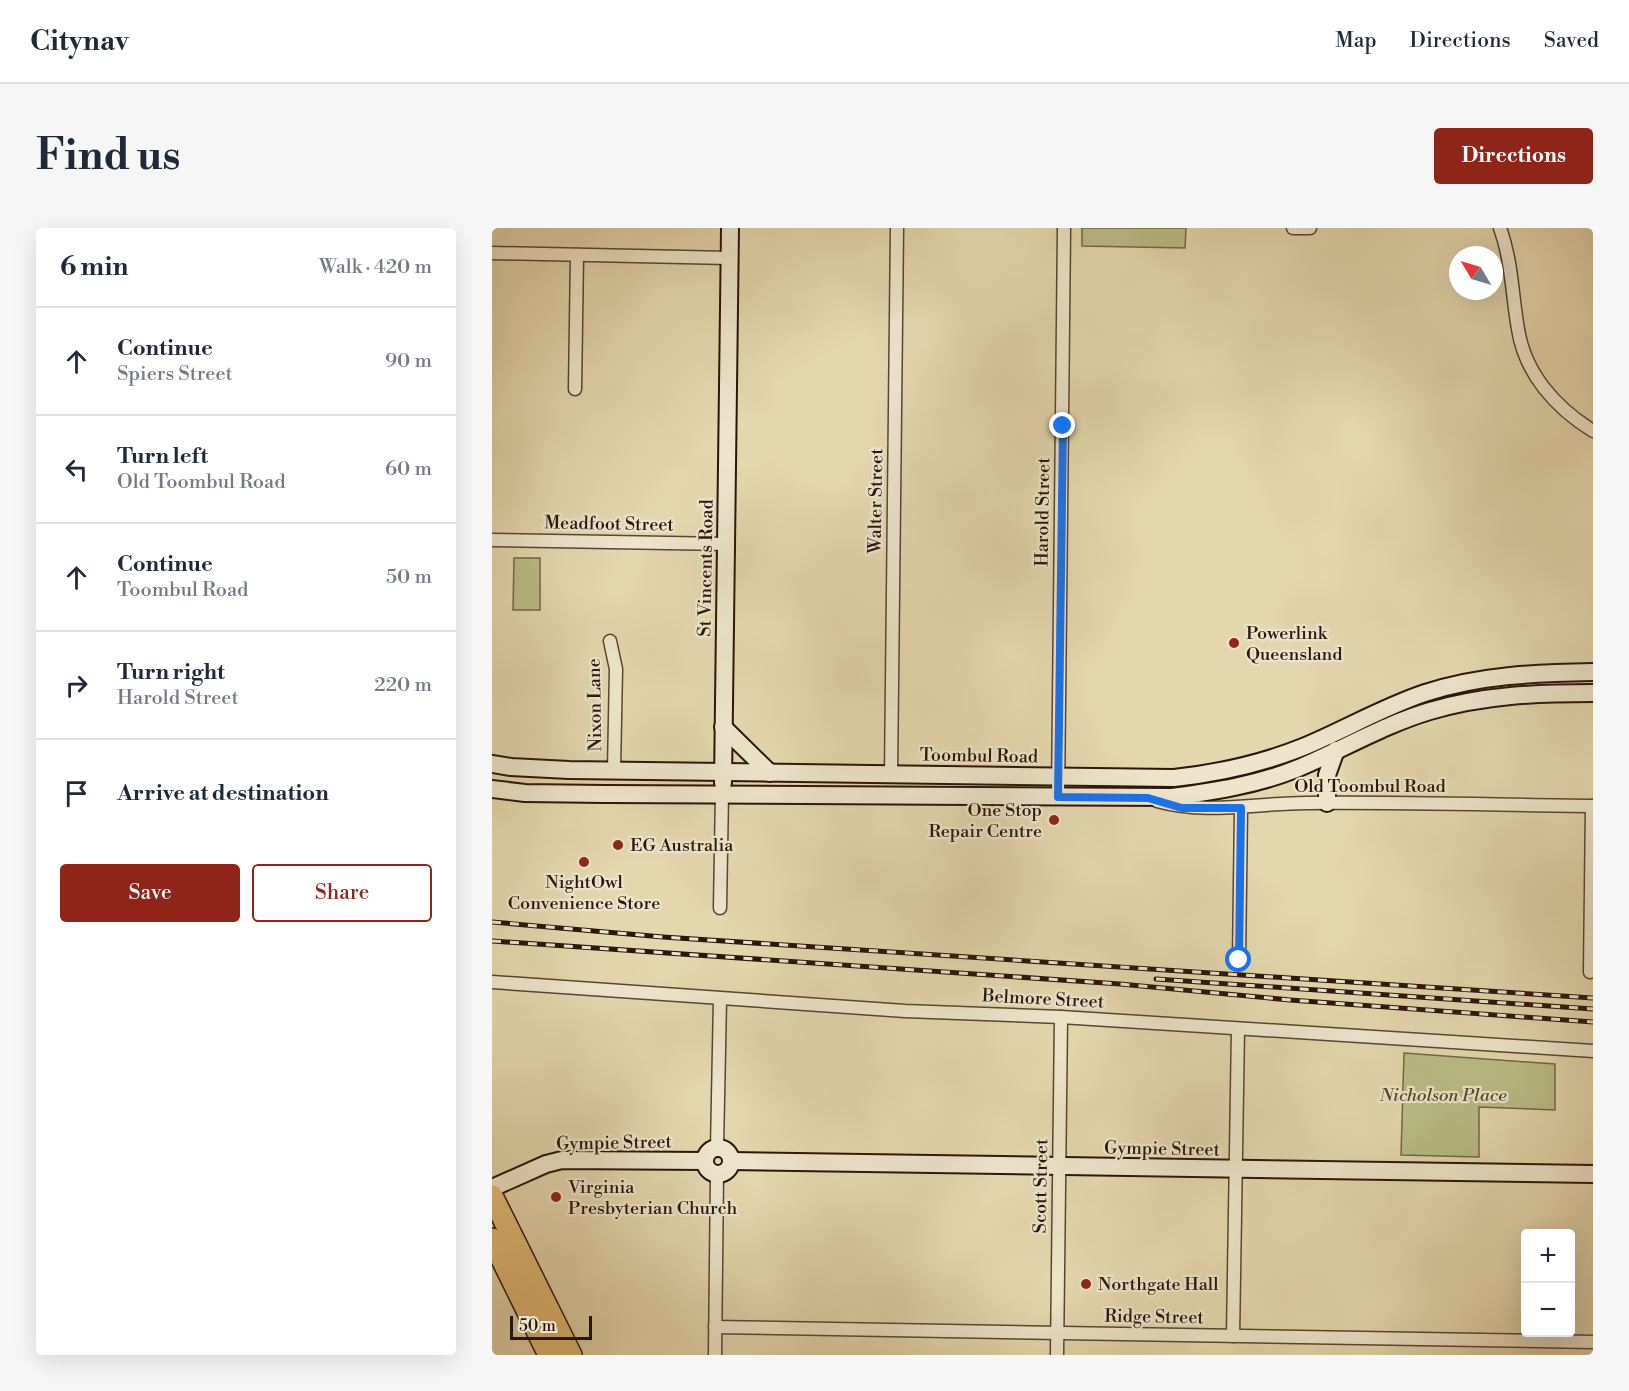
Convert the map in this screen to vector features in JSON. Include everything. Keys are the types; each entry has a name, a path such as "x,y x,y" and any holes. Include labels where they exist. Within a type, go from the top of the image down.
{"highway":[{"path":"492,1196 553,1350"},
{"path":"492,1239 553,1350"}],"main road":[{"name":"St Vincents Road","path":"722,793 730,228"},
{"name":"Toombul Road","path":"492,764 512,768 1154,779 1219,772 1284,754 1393,705 1447,687 1511,675 1593,672"},
{"path":"492,789 525,793 1148,798 1252,784 1389,726 1452,705 1499,696 1593,693"},
{"path":"723,727 770,773"},
{"path":"1327,803 1327,775 1336,750"},
{"path":"717,1148 725,1150 731,1161 728,1169 717,1174 710,1171 705,1161 710,1151 717,1148"},
{"name":"Gympie Street","path":"492,1188 546,1164 562,1160 705,1161"},
{"name":"Gympie Street","path":"731,1161 1593,1174"}],"street":[{"name":"Walter Street","path":"891,775 897,228"},
{"name":"Harold Street","path":"1058,797 1064,228"},
{"path":"1293,228 1310,228"},
{"path":"1500,228 1511,273 1518,332 1530,365 1539,382 1560,407 1593,431"},
{"path":"492,254 730,258"},
{"path":"575,389 577,255"},
{"name":"Meadfoot Street","path":"492,540 726,544"},
{"name":"Nixon Lane","path":"610,640 616,669 614,770"},
{"name":"St Vincents Road","path":"720,908 722,793"},
{"name":"Old Toombul Road","path":"1148,798 1182,808 1241,808 1260,804 1327,803 1592,806"},
{"path":"1590,972 1592,806"},
{"path":"1239,960 1241,808"},
{"name":"Belmore Street","path":"492,982 720,999 1061,1017 1593,1051"},
{"path":"717,1148 720,999"},
{"name":"Scott Street","path":"1057,1355 1061,1017"},
{"path":"1233,1336 1238,1029"},
{"path":"715,1355 717,1174"},
{"name":"Ridge Street","path":"715,1327 1593,1342"}],"green space":[{"path":"1082,228 1186,228 1185,248 1082,246"},
{"path":"514,558 540,558 540,610 513,610"},
{"name":"Nicholson Place","path":"1404,1053 1555,1064 1555,1110 1479,1107 1479,1157 1401,1155"}],"railway":[{"path":"492,922 663,937 1593,998"},
{"path":"492,941 1120,984 1290,1000 1593,1022"},
{"path":"1156,979 1593,1009"}],"place":[{"name":"Powerlink Queensland","path":"1234,643"},
{"name":"One Stop Repair Centre","path":"1054,820"},
{"name":"EG Australia","path":"618,845"},
{"name":"NightOwl Convenience Store","path":"584,862"},
{"name":"Virginia Presbyterian Church","path":"556,1197"},
{"name":"Northgate Hall","path":"1086,1284"}],"route":[{"path":"1063,426 1058,797 1148,798 1182,808 1241,808 1239,960"}]}
